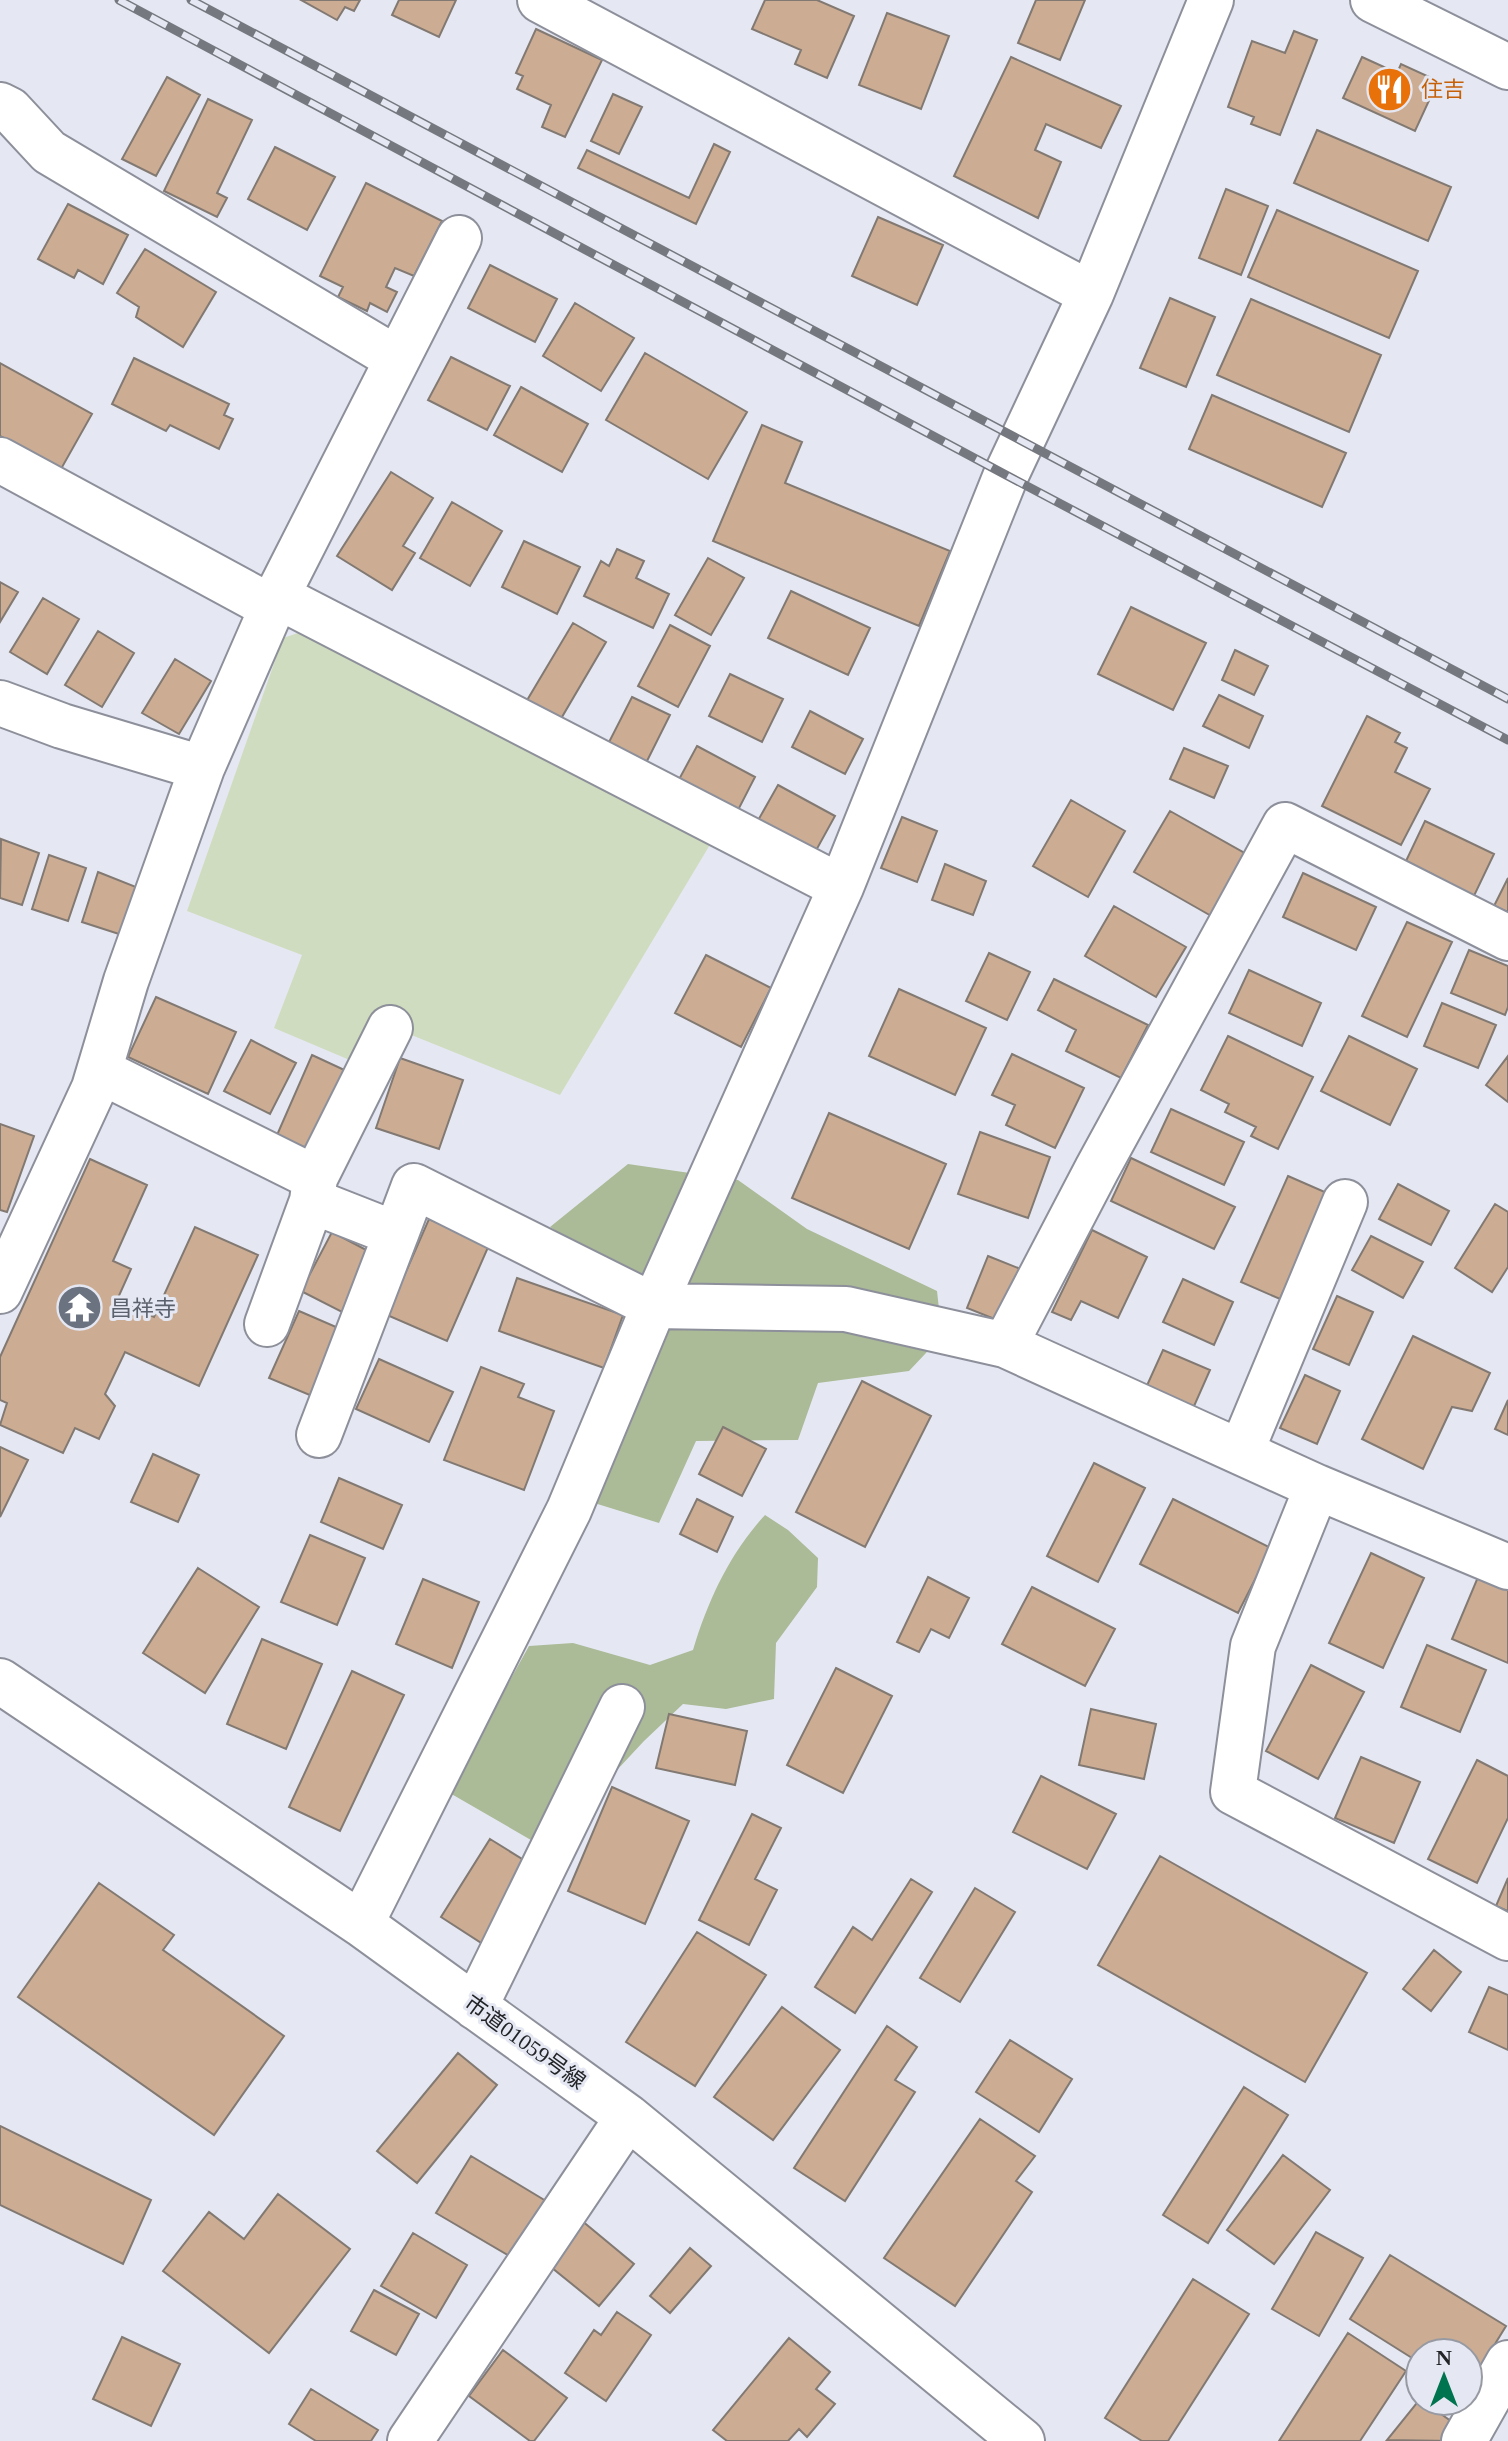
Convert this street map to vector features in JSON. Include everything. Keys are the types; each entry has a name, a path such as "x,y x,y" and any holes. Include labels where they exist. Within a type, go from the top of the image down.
{"street":[{"path":"540,0 1091,294"},
{"path":"361,1924 569,1510 654,1306 841,887 1006,475 1091,294 1211,0"},
{"path":"1373,0 1508,67"},
{"path":"0,105 10,110 49,152 397,359"},
{"path":"0,1291 94,1088 126,981 202,768 275,602 459,238"},
{"path":"0,460 841,887"},
{"path":"3,708 202,768"},
{"path":"1005,1345 1097,1169 1285,825 1508,938"},
{"path":"267,1324 314,1189 390,1028"},
{"path":"100,1071 396,1234"},
{"path":"319,1435 414,1186 654,1306 846,1309 1005,1345 1317,1487 1508,1567"},
{"path":"1241,1452 1345,1202"},
{"path":"1317,1487 1253,1646 1233,1792 1508,1938"},
{"name":"市道01059号線","path":"0,1681 361,1924 628,2117 1022,2441"},
{"path":"475,2007 622,1707"},
{"path":"410,2441 628,2117"},
{"path":"1464,2441 1508,2363"}],"green space":[{"path":"301,632 711,843 560,1095 399,1030 378,1072 274,1028 302,955 187,911 283,638"},
{"path":"628,1164 738,1180 807,1229 937,1291 942,1336 909,1371 818,1383 798,1440 696,1441 659,1523 591,1502 666,1302 550,1227"},
{"path":"765,1515 788,1530 818,1558 817,1587 776,1643 774,1699 726,1709 683,1704 603,1785 569,1862 448,1792 529,1646 573,1643 650,1665 693,1650 722,1578 741,1545"}],"building":[{"path":"301,0 360,0 354,11 345,7 337,20"},
{"path":"399,0 456,0 439,37 392,15"},
{"path":"765,0 817,0 854,16 827,78 795,64 801,50 752,29"},
{"path":"1036,0 1085,0 1060,60 1018,43"},
{"path":"887,13 949,36 921,109 859,85"},
{"path":"536,29 602,60 565,137 542,127 551,105 517,89 523,76 516,73"},
{"path":"1294,31 1317,40 1280,135 1251,124 1254,117 1228,107 1252,41 1285,53"},
{"path":"1011,57 1121,106 1101,148 1046,124 1035,150 1061,162 1038,218 954,176"},
{"name":"住吉","path":"1362,57 1397,73 1401,64 1438,81 1415,131 1343,98"},
{"path":"167,77 200,95 156,176 122,159"},
{"path":"613,94 642,107 619,154 591,141"},
{"path":"208,99 252,120 217,193 227,198 217,217 164,191"},
{"path":"1317,130 1451,187 1428,241 1294,183"},
{"path":"714,144 730,152 696,224 578,168 587,150 689,198"},
{"path":"275,147 335,177 307,230 248,199"},
{"path":"366,183 442,221 414,276 395,268 386,287 397,292 387,312 370,303 367,311 338,297 343,287 320,276"},
{"path":"1226,189 1268,206 1241,275 1199,258"},
{"path":"68,204 128,235 103,284 78,270 74,278 38,259"},
{"path":"1277,210 1418,271 1389,338 1248,277"},
{"path":"878,217 943,245 917,305 852,276"},
{"path":"145,249 216,292 183,347 136,317 139,307 117,293"},
{"path":"490,265 557,299 535,342 468,308"},
{"path":"1170,298 1215,317 1186,387 1140,368"},
{"path":"1251,299 1381,355 1349,432 1217,375"},
{"path":"575,303 634,338 601,391 543,356"},
{"path":"645,353 747,412 708,479 606,420"},
{"path":"451,357 510,386 487,430 428,400"},
{"path":"134,358 229,404 224,415 233,419 219,449 170,425 166,431 112,404"},
{"path":"0,363 92,414 61,469 0,436"},
{"path":"521,387 588,424 562,472 494,435"},
{"path":"1212,395 1346,453 1322,507 1189,449"},
{"path":"762,425 802,442 785,483 950,551 919,626 713,541"},
{"path":"391,472 433,498 403,546 415,553 392,590 337,556"},
{"path":"452,502 502,531 470,586 420,558"},
{"path":"524,541 580,567 557,614 502,587"},
{"path":"617,549 644,561 636,578 669,594 653,628 584,596 601,561 609,566"},
{"path":"708,558 744,578 711,635 675,615"},
{"path":"0,582 18,592 0,622"},
{"path":"791,591 870,628 848,675 768,638"},
{"path":"43,598 79,619 47,674 10,652"},
{"path":"1131,607 1206,643 1173,710 1098,674"},
{"path":"573,623 606,642 559,722 526,702"},
{"path":"670,625 710,646 678,707 638,686"},
{"path":"98,631 134,653 102,707 65,685"},
{"path":"1235,650 1268,666 1254,695 1222,680"},
{"path":"175,659 211,681 179,734 142,713"},
{"path":"730,674 783,699 762,742 709,716"},
{"path":"1219,695 1263,716 1249,748 1203,726"},
{"path":"632,697 670,715 644,767 606,748"},
{"path":"810,711 863,739 845,774 792,747"},
{"path":"1367,716 1400,733 1395,742 1407,748 1395,772 1430,789 1401,845 1322,806"},
{"path":"697,746 755,777 735,816 676,785"},
{"path":"1184,748 1228,766 1214,798 1170,779"},
{"path":"778,785 835,816 813,856 756,824"},
{"path":"1071,800 1125,831 1088,897 1033,866"},
{"path":"1170,811 1248,855 1213,917 1134,872"},
{"path":"902,817 937,831 917,882 881,868"},
{"path":"1425,821 1494,854 1472,900 1432,881 1434,875 1406,861"},
{"path":"1,839 39,853 22,905 0,898"},
{"path":"49,855 86,868 68,921 32,909"},
{"path":"945,864 986,881 973,915 932,900"},
{"path":"98,872 136,887 122,935 82,922"},
{"path":"1303,873 1376,907 1356,950 1283,917"},
{"path":"1508,878 1508,912 1494,906"},
{"path":"1114,906 1186,947 1156,997 1085,956"},
{"path":"1407,922 1452,942 1407,1037 1362,1016"},
{"path":"1469,950 1508,966 1508,1007 1505,1015 1451,993"},
{"path":"989,953 1030,972 1007,1020 966,1001"},
{"path":"706,955 771,988 741,1047 675,1013"},
{"path":"1249,970 1321,1003 1302,1046 1229,1013"},
{"path":"1054,979 1148,1025 1121,1078 1066,1051 1076,1030 1038,1010"},
{"path":"899,989 986,1028 955,1095 869,1056"},
{"path":"156,997 236,1032 208,1094 128,1057"},
{"path":"1442,1003 1496,1025 1478,1068 1424,1046"},
{"path":"1228,1036 1313,1077 1278,1149 1251,1136 1256,1127 1225,1112 1229,1104 1201,1090"},
{"path":"1349,1036 1417,1069 1390,1125 1321,1091"},
{"path":"251,1040 296,1063 270,1114 224,1091"},
{"path":"1012,1054 1084,1088 1055,1148 1006,1125 1015,1105 992,1095"},
{"path":"312,1055 353,1074 317,1153 277,1135"},
{"path":"1508,1056 1508,1102 1486,1085"},
{"path":"400,1058 463,1080 439,1149 376,1128"},
{"path":"1171,1109 1244,1142 1224,1185 1151,1152"},
{"path":"829,1113 946,1164 909,1249 792,1198"},
{"path":"0,1124 34,1136 7,1212 0,1210"},
{"path":"980,1132 1050,1157 1028,1218 958,1194"},
{"path":"1131,1158 1235,1207 1214,1249 1111,1201"},
{"name":"昌祥寺","path":"90,1159 147,1185 113,1261 131,1269 117,1300 154,1317 195,1227 258,1255 199,1386 125,1352 105,1394 115,1406 99,1439 75,1428 63,1453 0,1425 7,1403 0,1400 0,1357"},
{"path":"1288,1176 1327,1193 1280,1299 1241,1282"},
{"path":"1398,1184 1449,1211 1431,1245 1379,1219"},
{"path":"1495,1204 1508,1212 1508,1267 1492,1292 1455,1268"},
{"path":"429,1219 489,1245 447,1341 387,1315"},
{"path":"1092,1230 1147,1257 1118,1318 1081,1301 1071,1320 1052,1312"},
{"path":"332,1232 372,1253 342,1312 301,1291"},
{"path":"1371,1236 1423,1262 1403,1298 1352,1270"},
{"path":"988,1256 1023,1270 1002,1322 967,1308"},
{"path":"517,1278 623,1315 604,1368 499,1331"},
{"path":"1183,1279 1233,1302 1214,1345 1163,1322"},
{"path":"1337,1296 1373,1312 1349,1365 1313,1349"},
{"path":"299,1311 343,1330 312,1396 269,1378"},
{"path":"1413,1336 1490,1373 1472,1411 1452,1407 1423,1469 1362,1439"},
{"path":"1163,1350 1210,1370 1191,1413 1144,1392"},
{"path":"379,1359 453,1392 429,1442 356,1409"},
{"path":"481,1367 524,1384 518,1397 554,1411 524,1490 444,1460"},
{"path":"1305,1375 1340,1391 1317,1444 1280,1428"},
{"path":"862,1381 931,1416 865,1547 796,1512"},
{"path":"1508,1400 1508,1435 1495,1429"},
{"path":"723,1427 766,1449 742,1496 699,1474"},
{"path":"0,1447 28,1460 0,1517"},
{"path":"153,1454 199,1475 178,1522 131,1502"},
{"path":"1094,1463 1145,1488 1098,1582 1047,1556"},
{"path":"339,1478 402,1505 383,1549 321,1522"},
{"path":"697,1499 733,1517 717,1552 680,1534"},
{"path":"1173,1499 1271,1548 1238,1613 1140,1564"},
{"path":"310,1535 365,1558 337,1625 281,1602"},
{"path":"1371,1553 1424,1578 1383,1668 1329,1643"},
{"path":"198,1568 259,1607 205,1693 143,1653"},
{"path":"928,1577 969,1598 949,1638 931,1629 919,1652 897,1642"},
{"path":"1478,1577 1508,1590 1508,1663 1452,1639"},
{"path":"423,1579 479,1602 452,1668 396,1644"},
{"path":"1032,1587 1115,1629 1085,1686 1002,1644"},
{"path":"262,1639 322,1664 286,1749 227,1724"},
{"path":"1427,1645 1486,1670 1460,1732 1401,1707"},
{"path":"1311,1665 1364,1692 1318,1779 1266,1751"},
{"path":"836,1668 892,1696 843,1793 787,1765"},
{"path":"352,1671 404,1695 340,1831 289,1807"},
{"path":"1091,1709 1156,1724 1144,1779 1079,1765"},
{"path":"669,1714 747,1731 735,1785 656,1768"},
{"path":"1361,1757 1420,1782 1394,1843 1335,1818"},
{"path":"1477,1760 1508,1776 1508,1818 1477,1883 1428,1859"},
{"path":"1041,1776 1116,1814 1087,1869 1013,1832"},
{"path":"612,1787 689,1821 645,1924 568,1891"},
{"path":"752,1814 781,1828 755,1879 777,1890 749,1945 699,1920"},
{"path":"490,1839 535,1867 486,1946 441,1917"},
{"path":"1160,1856 1367,1973 1305,2082 1098,1965"},
{"path":"1508,1878 1508,1911 1496,1906"},
{"path":"911,1879 932,1892 855,2013 815,1987 853,1927 872,1940"},
{"path":"99,1883 174,1935 163,1950 284,2036 214,2135 18,1997"},
{"path":"975,1888 1015,1912 960,2002 920,1978"},
{"path":"697,1932 766,1975 695,2086 626,2042"},
{"path":"1434,1950 1461,1972 1431,2011 1403,1989"},
{"path":"1489,1987 1508,1995 1508,2050 1469,2032"},
{"path":"782,2007 840,2050 773,2140 714,2097"},
{"path":"887,2026 917,2047 895,2080 915,2092 845,2201 794,2168"},
{"path":"1010,2040 1072,2079 1039,2132 976,2092"},
{"path":"458,2053 497,2085 417,2183 377,2151"},
{"path":"1244,2087 1288,2115 1208,2243 1163,2215"},
{"path":"980,2119 1035,2156 1016,2181 1032,2192 955,2306 884,2258"},
{"path":"0,2126 151,2200 123,2264 0,2205"},
{"path":"1283,2155 1330,2190 1274,2264 1227,2230"},
{"path":"471,2156 546,2201 511,2257 436,2213"},
{"path":"278,2194 350,2249 269,2353 163,2271 209,2212 244,2239"},
{"path":"581,2220 634,2264 599,2306 546,2263"},
{"path":"1316,2232 1363,2258 1319,2336 1272,2309"},
{"path":"413,2233 467,2265 436,2318 381,2286"},
{"path":"690,2248 711,2266 670,2313 650,2296"},
{"path":"1390,2255 1506,2326 1484,2362 1484,2337 1404,2337 1404,2353 1350,2319"},
{"path":"1193,2279 1249,2314 1168,2441 1142,2441 1105,2418"},
{"path":"374,2290 419,2314 396,2355 351,2331"},
{"path":"617,2312 651,2335 606,2401 565,2373 594,2330 601,2335"},
{"path":"1348,2333 1404,2370 1360,2441 1279,2441"},
{"path":"122,2337 180,2364 151,2426 93,2399"},
{"path":"789,2338 830,2372 816,2389 835,2404 807,2437 799,2429 788,2441 727,2441 713,2430"},
{"path":"503,2350 567,2398 534,2441 469,2396"},
{"path":"311,2389 378,2430 371,2441 316,2441 289,2424"},
{"path":"1406,2417 1445,2417 1462,2429 1452,2441 1387,2440"}],"railway":[{"path":"119,0 1508,740"},
{"path":"191,0 1508,699"}],"place":[{"name":"住吉","path":"1390,89"},
{"name":"昌祥寺","path":"79,1308"}]}
